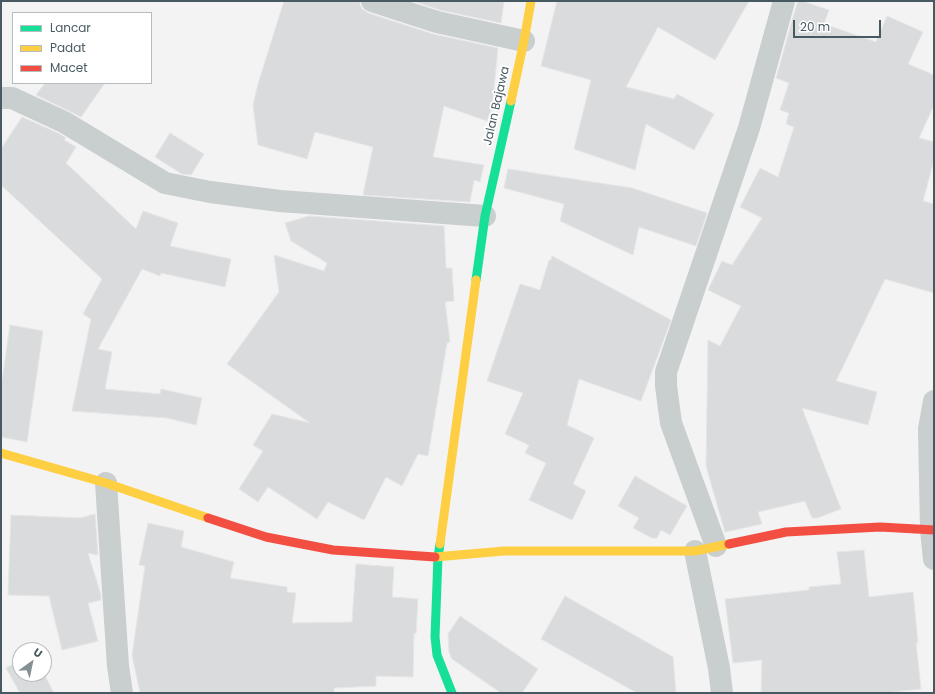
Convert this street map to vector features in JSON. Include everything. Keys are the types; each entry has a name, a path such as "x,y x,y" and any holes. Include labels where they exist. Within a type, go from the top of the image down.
{"street":[{"path":"372,1 436,22 524,41"},
{"name":"Jalan Bajawa","path":"452,693 437,655 435,637 438,557 485,216 532,1"},
{"path":"716,546 671,423 666,386 666,372 749,128 784,1"},
{"path":"1,98 12,98 64,122 166,183 210,192 280,201 485,216"},
{"path":"934,402 929,429 934,558"},
{"path":"1,453 106,483 266,537 333,550 438,557 504,551 694,551 786,532 880,527 932,530"},
{"path":"106,483 118,666 122,693"},
{"path":"694,551 719,668 722,693"}],"building":[{"path":"284,1 360,1 362,9 368,13 433,34 498,48 492,108 487,121 444,106 433,157 484,165 480,182 474,180 470,202 363,195 373,147 315,132 307,159 258,145 253,105 258,84"},
{"path":"413,1 504,1 501,23 440,10"},
{"path":"557,1 749,1 715,60 658,27 626,87 674,99 677,94 714,114 694,150 646,124 635,170 574,149 591,80 541,66"},
{"path":"798,1 829,10 824,24 876,42 887,16 923,32 908,64 934,75 934,105 919,138 934,142 934,160 923,201 934,204 934,293 885,279 836,381 877,392 868,425 802,408 841,509 817,518 812,518 805,501 758,512 762,524 725,532 706,466 708,340 720,346 741,306 708,290 722,261 732,265 762,218 740,207 760,168 778,177 794,127 786,124 789,113 780,110 789,83 776,78"},
{"path":"44,84 104,84 81,117 36,95"},
{"path":"22,117 58,133 66,138 64,140 76,147 66,163 136,229 143,211 178,223 170,246 231,259 225,287 161,273 160,276 142,269 98,349 112,352 105,389 160,394 161,389 202,398 196,425 167,418 72,411 91,319 83,314 102,279 1,185 1,149"},
{"path":"170,133 204,154 191,175 182,174 155,157"},
{"path":"508,169 632,188 707,213 696,246 639,227 633,255 560,221 564,204 504,188"},
{"path":"309,216 444,226 446,268 452,268 454,301 445,302 450,342 447,343 428,456 418,454 402,486 386,477 364,520 328,502 317,519 268,487 258,502 239,489 263,451 253,445 272,414 310,423 227,364 279,292 274,255 324,271 327,263 291,241 285,223"},
{"path":"552,256 671,320 641,401 579,379 567,425 594,438 573,484 586,491 572,520 529,500 546,463 525,453 529,445 505,434 523,393 487,381 520,284 540,290 549,260 551,260"},
{"path":"10,325 43,331 27,442 1,437 1,388"},
{"path":"635,476 687,506 670,535 661,530 657,538 652,538 633,528 639,518 618,506"},
{"path":"95,514 98,555 88,553 101,595 101,600 88,603 98,641 62,650 49,596 8,595 11,515 80,518"},
{"path":"148,523 184,531 181,547 234,562 230,578 287,587 287,592 296,593 292,623 352,622 356,564 394,567 392,597 418,599 416,634 414,633 413,677 376,676 376,686 334,688 334,693 140,693 132,655 145,566 139,565"},
{"path":"864,550 869,597 913,592 918,643 916,643 921,689 884,693 761,693 762,660 733,663 725,599 809,590 809,587 841,584 837,552"},
{"path":"565,596 673,657 676,693 637,693 541,639"},
{"path":"460,616 538,669 522,693 501,693 452,659 449,652 448,634"},
{"path":"12,665 12,679 6,668"},
{"path":"14,682 48,682 54,693 20,693"}],"traffic: fast":[{"path":"476,280 485,216 511,101"},
{"path":"440,544 438,557 435,637 437,655 452,693"}],"traffic: slow":[{"path":"511,101 531,1"},
{"path":"440,544 476,280"},
{"path":"1,453 106,483 208,518"},
{"path":"435,557 504,551 695,551 729,544"}],"traffic: jam":[{"path":"208,518 266,537 333,550 435,557"},
{"path":"729,544 786,532 880,527 934,530"}]}
